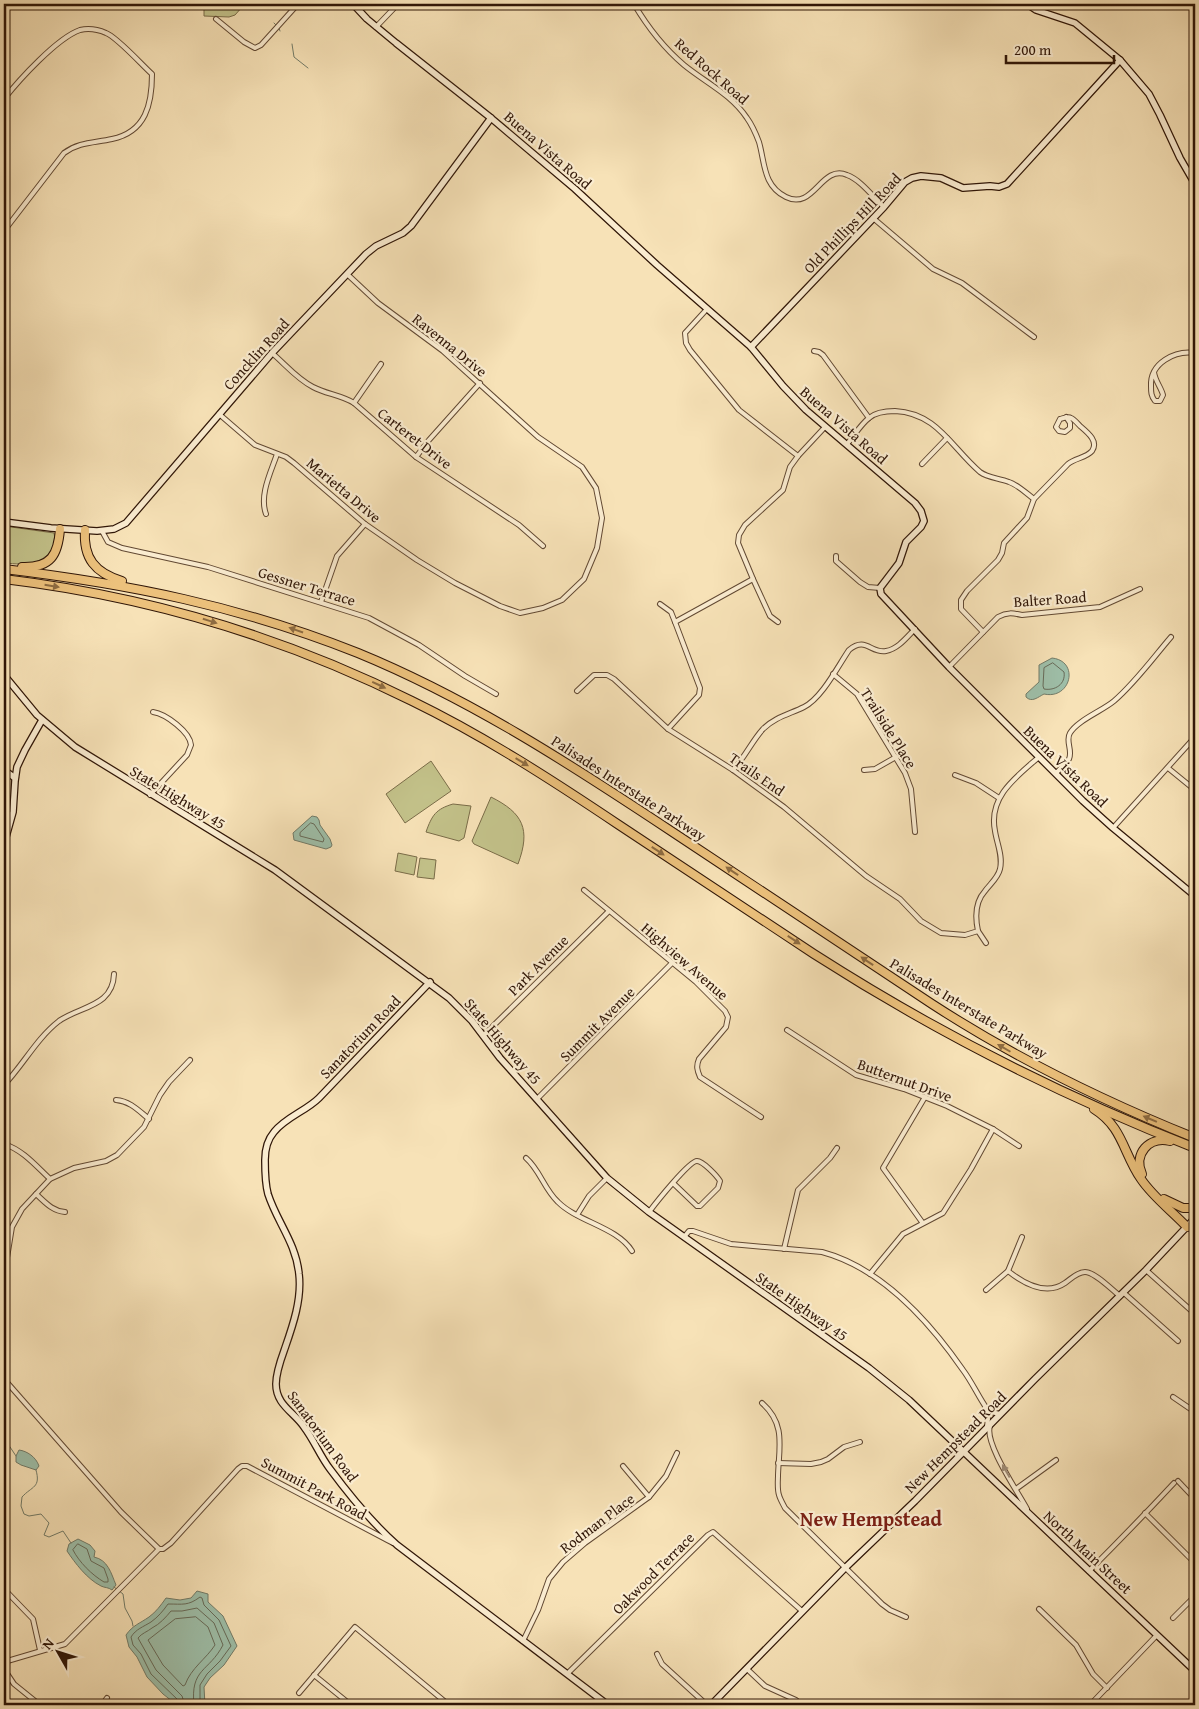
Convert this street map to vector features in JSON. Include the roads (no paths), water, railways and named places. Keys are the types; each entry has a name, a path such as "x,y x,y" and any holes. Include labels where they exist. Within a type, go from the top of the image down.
{"highway":[{"path":"4,568 33,567 48,561 58,548 60,529"},
{"path":"85,530 87,554 93,564 103,572 118,580 179,597"},
{"name":"Palisades Interstate Parkway","path":"4,568 100,581 179,597 251,616 334,644 408,675 469,706 573,766 977,1032 1077,1087 1195,1138"},
{"name":"Palisades Interstate Parkway","path":"4,579 101,594 205,620 307,654 412,700 529,766 855,979 954,1036 1050,1085 1195,1148"},
{"path":"1050,1085 1093,1108 1109,1120 1121,1138 1143,1182 1191,1223"},
{"path":"1191,1223 1151,1186 1141,1172 1139,1162 1142,1150 1150,1142 1162,1139 1195,1148"},
{"path":"1164,1199 1182,1208 1195,1208"}],"street":[{"path":"216,19 255,48 261,45 298,4"},
{"name":"Buena Vista Road","path":"353,4 376,27 555,171 657,265 751,347 794,399 824,427 847,444 914,503 921,511 924,521 921,527 906,542 899,563 880,588 882,594 949,667 1083,801 1195,896"},
{"path":"376,27 398,4"},
{"name":"Red Rock Road","path":"634,4 656,35 683,64 721,90 742,110 759,142 765,175 774,189 787,198 795,200 804,199 830,174 838,172 853,178 884,207"},
{"path":"1027,4 1036,10 1075,23 1120,60 1148,94 1195,184"},
{"path":"4,99 33,66 62,42 81,30 94,29 108,34 152,74 150,107 137,126 114,139 85,143 73,147 64,153 4,230"},
{"name":"Old Phillips Hill Road","path":"751,347 884,207 905,182 921,176 941,178 963,188 999,187 1007,184 1120,60"},
{"name":"Concklin Road","path":"4,522 60,529 102,531 120,526 131,519 272,353 366,254 376,246 403,233 411,226 491,118"},
{"path":"873,218 932,269 962,283 1034,337"},
{"name":"Ravenna Drive","path":"347,274 378,303 443,350 538,437 582,467 596,488 602,518 597,548 584,578 562,600 543,608 520,613 500,606 455,583"},
{"path":"708,308 685,333 686,343 690,350 739,410 798,456"},
{"path":"814,351 823,355 869,418"},
{"path":"1154,372 1155,380 1162,390 1163,395 1160,401 1155,401 1151,396 1151,382 1154,372 1171,356 1185,351 1195,353"},
{"name":"Carteret Drive","path":"272,353 306,383 354,403 416,457 519,525 543,546"},
{"path":"354,403 381,364"},
{"path":"416,457 480,383"},
{"path":"847,444 869,418 878,413 888,411 906,412 924,418 981,472 998,480 1012,483 1034,499"},
{"name":"Marietta Drive","path":"219,414 255,444 294,463 364,524 455,583"},
{"path":"983,632 961,609 961,600 967,591 998,560 1004,543 1027,518 1034,499 1068,464 1073,460 1088,455 1093,450 1094,444 1091,437 1071,417 1066,417"},
{"path":"778,622 770,616 752,579 738,543 739,535 745,525 783,490 787,474 798,456 824,427"},
{"path":"922,464 947,438"},
{"path":"266,514 263,498 277,454"},
{"path":"321,602 338,556 364,524"},
{"name":"Gessner Terrace","path":"102,531 108,542 122,548 208,567 369,618 385,625 429,651 465,676 496,694"},
{"path":"836,556 836,561 860,582 868,587 880,588"},
{"path":"676,622 752,579"},
{"name":"Balter Road","path":"949,667 998,617 1004,614 1022,615 1100,607 1140,589"},
{"path":"660,604 670,612 676,622 700,688 699,695 668,729"},
{"path":"733,770 763,729 786,714 805,707 820,693 849,650 854,646 861,644 878,651 886,651 901,643 915,629"},
{"path":"1056,773 1068,762 1070,757 1071,752 1068,738 1070,733 1078,725 1114,701 1171,637"},
{"name":"State Highway 45","path":"4,674 21,698 42,720 80,751 275,870 430,982 461,1010 484,1035 500,1058 607,1178 649,1212 869,1368 909,1400 964,1451"},
{"name":"Trailside Place","path":"833,674 857,694 906,773 911,789 915,832"},
{"name":"Trails End","path":"577,692 594,675 607,675 614,679 668,729 733,770 784,807 866,876 900,899 918,918 941,934 965,935 978,931"},
{"path":"150,795 188,754 191,745 187,734 165,716 153,712"},
{"path":"4,844 13,812 15,778 23,753 42,720"},
{"path":"1113,828 1195,737"},
{"path":"864,770 875,769 896,757"},
{"path":"986,943 978,931 976,920 977,904 983,892 999,871 1000,856 993,820 994,810 999,798 1007,787 1040,757"},
{"path":"1168,768 1195,790"},
{"path":"4,770 15,778"},
{"path":"955,775 976,783 999,798"},
{"name":"Highview Avenue","path":"584,890 721,1005 728,1017 726,1027 699,1059 697,1065 700,1077 760,1117"},
{"name":"Park Avenue","path":"484,1035 609,911"},
{"name":"Summit Avenue","path":"537,1100 672,963"},
{"path":"4,1085 25,1057 58,1022 94,1004 107,995 112,989 114,974"},
{"name":"Sanatorium Road","path":"397,1545 377,1527 329,1468 306,1429 288,1411 277,1393 277,1376 294,1316 298,1298 299,1277 294,1251 268,1192 265,1156 269,1139 274,1132 284,1122 311,1106 430,982"},
{"name":"Butternut Drive","path":"787,1030 856,1075 926,1097 993,1129 1019,1146"},
{"path":"4,1276 12,1227 22,1209 50,1180 74,1168 106,1161 118,1155 144,1128 160,1095 169,1082 190,1060"},
{"path":"922,1222 883,1168 926,1097"},
{"path":"116,1100 129,1103 149,1119"},
{"path":"870,1274 903,1234 922,1222 942,1213 971,1169 993,1129"},
{"path":"4,1144 20,1151 50,1180"},
{"path":"784,1249 798,1190 830,1158 837,1148"},
{"path":"526,1158 538,1171 558,1203 620,1238 632,1251"},
{"path":"649,1212 673,1183 696,1161 700,1161 707,1167 720,1182 718,1188 700,1206 697,1206 673,1183"},
{"path":"578,1215 589,1196 607,1178"},
{"path":"36,1194 52,1208 65,1212"},
{"name":"New Hempstead Road","path":"711,1705 802,1611 1122,1294 1191,1223"},
{"path":"684,1237 689,1231 693,1231 731,1244 812,1250 835,1256 859,1266 904,1300 923,1319 963,1369 990,1412 1000,1414"},
{"path":"986,1290 1008,1271 1022,1237"},
{"path":"1146,1270 1195,1314"},
{"path":"1008,1271 1020,1280 1041,1288 1052,1288 1063,1284 1077,1274 1086,1272 1122,1294 1178,1341"},
{"path":"4,1379 121,1512 159,1549 65,1644 4,1662"},
{"path":"1173,1397 1195,1412"},
{"path":"762,1404 771,1411 777,1420 780,1442 778,1494 786,1508 882,1604 906,1617"},
{"path":"984,1404 988,1423 985,1430"},
{"path":"992,1423 988,1432 992,1446 1029,1514"},
{"path":"778,1463 811,1464 821,1462 844,1447 860,1442"},
{"name":"North Main Street","path":"964,1451 1195,1671"},
{"name":"Rodman Place","path":"523,1641 538,1610 549,1579 563,1562 604,1529 649,1497 666,1476 677,1453"},
{"path":"1016,1489 1056,1460"},
{"name":"Summit Park Road","path":"159,1549 163,1549 171,1543 242,1466 247,1466 397,1545 608,1705"},
{"path":"622,1466 649,1497"},
{"path":"1089,1571 1176,1482 1195,1499"},
{"path":"1145,1513 1195,1563"},
{"name":"Oakwood Terrace","path":"567,1674 713,1532 802,1611"},
{"path":"4,1589 33,1619 40,1650"},
{"path":"1173,1618 1195,1596"},
{"path":"1039,1609 1076,1645 1093,1674 1106,1688"},
{"path":"298,1693 355,1627 449,1705"},
{"path":"1090,1705 1157,1635"},
{"path":"657,1654 662,1664 707,1705"},
{"path":"747,1669 765,1686 796,1700 802,1705"},
{"path":"4,1670 14,1684 33,1703 40,1705"},
{"path":"314,1675 351,1705"},
{"path":"102,1705 107,1698"}],"water":[{"path":"1052,658 1061,661 1069,672 1066,686 1061,691 1053,694 1044,694 1035,699 1028,699 1026,694 1039,682 1039,665"},
{"path":"312,816 317,817 319,820 320,825 330,839 331,847 326,849 294,840 293,833"},
{"path":"19,1450 28,1453 36,1460 39,1466 36,1470 16,1462"},
{"path":"78,1539 90,1545 95,1551 94,1557 106,1564 116,1585 112,1590 101,1586 86,1575 67,1551 69,1544"},
{"path":"197,1591 208,1594 208,1602 223,1616 237,1646 224,1665 210,1678 204,1687 205,1705 177,1705 163,1694 147,1677 137,1657 129,1647 126,1635 154,1613 166,1598 180,1600 191,1598"}],"waterway":[{"path":"257,4 263,6"},
{"path":"292,44 294,57 308,68"},
{"path":"6,1441 16,1456"},
{"path":"36,1470 37,1480 35,1486 22,1497 21,1506 24,1514 29,1516 41,1514 49,1523 44,1535 49,1537 63,1531 71,1543"},
{"path":"114,1587 123,1594 125,1608 133,1626"}],"district":[{"name":"New Hempstead","path":"871,1518"}]}
